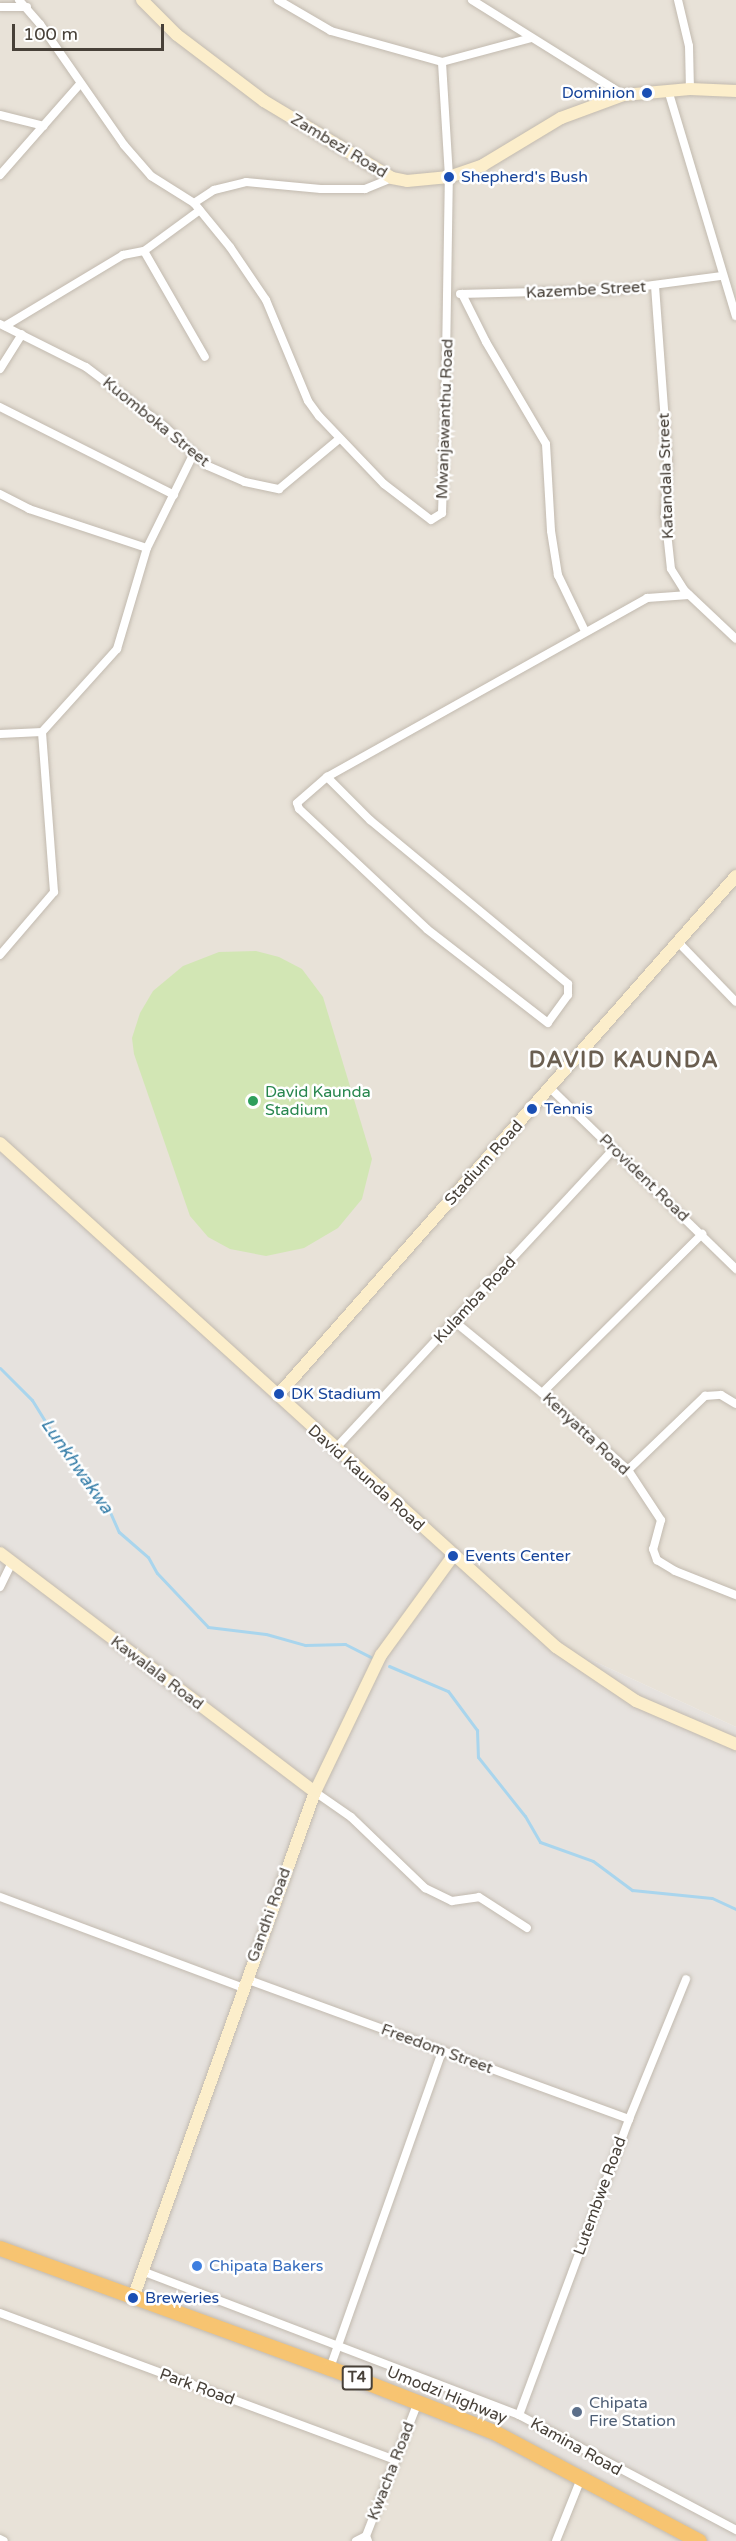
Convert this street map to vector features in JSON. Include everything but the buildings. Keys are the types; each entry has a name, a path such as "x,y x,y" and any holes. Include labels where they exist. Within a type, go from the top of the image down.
{"highway":[{"name":"Umodzi Highway","path":"0,2248 330,2368 494,2432 582,2476 699,2541"}],"street":[{"name":"Mwanjawanthu Road","path":"19,0 27,7 79,85 151,176 197,207 266,300 308,401 339,440 418,514 431,520 440,517 448,295 449,177 442,62"},
{"name":"Zambezi Road","path":"142,0 177,36 256,95 392,178 426,181 449,177 483,165 591,105 624,95 690,89 736,92"},
{"path":"278,0 331,31 442,62 531,38"},
{"path":"472,0 624,95"},
{"path":"678,0 689,46 690,89"},
{"path":"0,7 27,7"},
{"path":"0,175 79,85"},
{"path":"668,90 722,276 736,316"},
{"path":"0,116 44,126"},
{"path":"2,325 123,255 144,251 214,190 246,182 321,189 365,189 392,178"},
{"path":"144,251 205,357"},
{"name":"Kazembe Street","path":"448,295 655,286 722,276"},
{"name":"Katandala Street","path":"655,286 668,461 665,514 671,570 689,595 736,639"},
{"path":"462,294 546,444 550,531 558,575 585,632"},
{"name":"Kuomboka Street","path":"2,325 86,367 164,426 193,455 245,482 279,489 339,440"},
{"path":"0,369 21,334"},
{"path":"0,407 174,495"},
{"path":"0,734 42,732 117,649 147,548 193,455"},
{"path":"0,494 29,509 147,548"},
{"path":"327,777 370,820 568,984 568,995 548,1023 427,929 299,809 300,798 327,777 647,598 689,595"},
{"path":"0,955 54,892 42,732"},
{"name":"Stadium Road","path":"279,1394 736,876"},
{"path":"678,942 736,1002"},
{"name":"Provident Road","path":"550,1088 736,1269"},
{"name":"David Kaunda Road","path":"0,1143 279,1394 334,1450 556,1647 603,1682 636,1701 736,1744"},
{"name":"Kulamba Road","path":"334,1450 614,1149"},
{"path":"542,1393 702,1234"},
{"name":"Kenyatta Road","path":"455,1322 542,1393 628,1470 661,1520 653,1549 657,1560 675,1571 736,1595"},
{"path":"628,1470 705,1396 721,1395 736,1404"},
{"name":"Kawalala Road","path":"0,1553 315,1792"},
{"name":"Gandhi Road","path":"133,2298 315,1792 381,1655 453,1556"},
{"path":"0,1587 12,1562"},
{"path":"315,1792 351,1817 425,1888 452,1900 479,1897 527,1928"},
{"name":"Freedom Street","path":"0,1897 442,2051 629,2119"},
{"name":"Lutembwe Road","path":"519,2415 629,2119 686,1979"},
{"path":"330,2368 442,2051"},
{"name":"Kamina Road","path":"142,2271 338,2348 519,2415 736,2530"},
{"name":"Park Road","path":"0,2313 395,2460"},
{"name":"Kwacha Road","path":"367,2539 418,2402"},
{"path":"556,2541 582,2476"},
{"path":"356,2541 367,2539"}],"shaded area":[{"path":"0,0 736,0 736,1727 559,1645 0,1151"},
{"path":"0,1151 559,1645 736,1727 736,2541 689,2541 580,2480 0,2250"},
{"path":"0,2249 494,2432 688,2541 0,2541"}],"green space":[{"name":"David Kaunda Stadium","path":"256,951 279,957 302,969 323,997 372,1159 362,1199 338,1228 304,1248 266,1256 230,1249 208,1237 190,1216 134,1054 132,1038 140,1013 153,991 183,966 219,952"}],"waterway":[{"name":"Lunkhwakwa","path":"0,1368 32,1400 79,1476 105,1501 119,1532 148,1557 157,1573 208,1627 266,1634 305,1645 345,1644 371,1657"},
{"name":"Lunkhwakwa","path":"389,1666 448,1691 477,1730 478,1757 525,1816 540,1842 593,1861 632,1890 712,1898 736,1909"}],"place":[{"name":"Dominion","path":"647,93"},
{"name":"Shepherd's Bush","path":"449,177"},
{"name":"David Kaunda Stadium","path":"253,1101"},
{"name":"Tennis","path":"532,1109"},
{"name":"DK Stadium","path":"279,1394"},
{"name":"Events Center","path":"453,1556"},
{"name":"Chipata Bakers","path":"197,2266"},
{"name":"Breweries","path":"133,2298"},
{"name":"Chipata Fire Station","path":"577,2412"}],"district":[{"name":"DAVID KAUNDA","path":"624,1061"}]}
